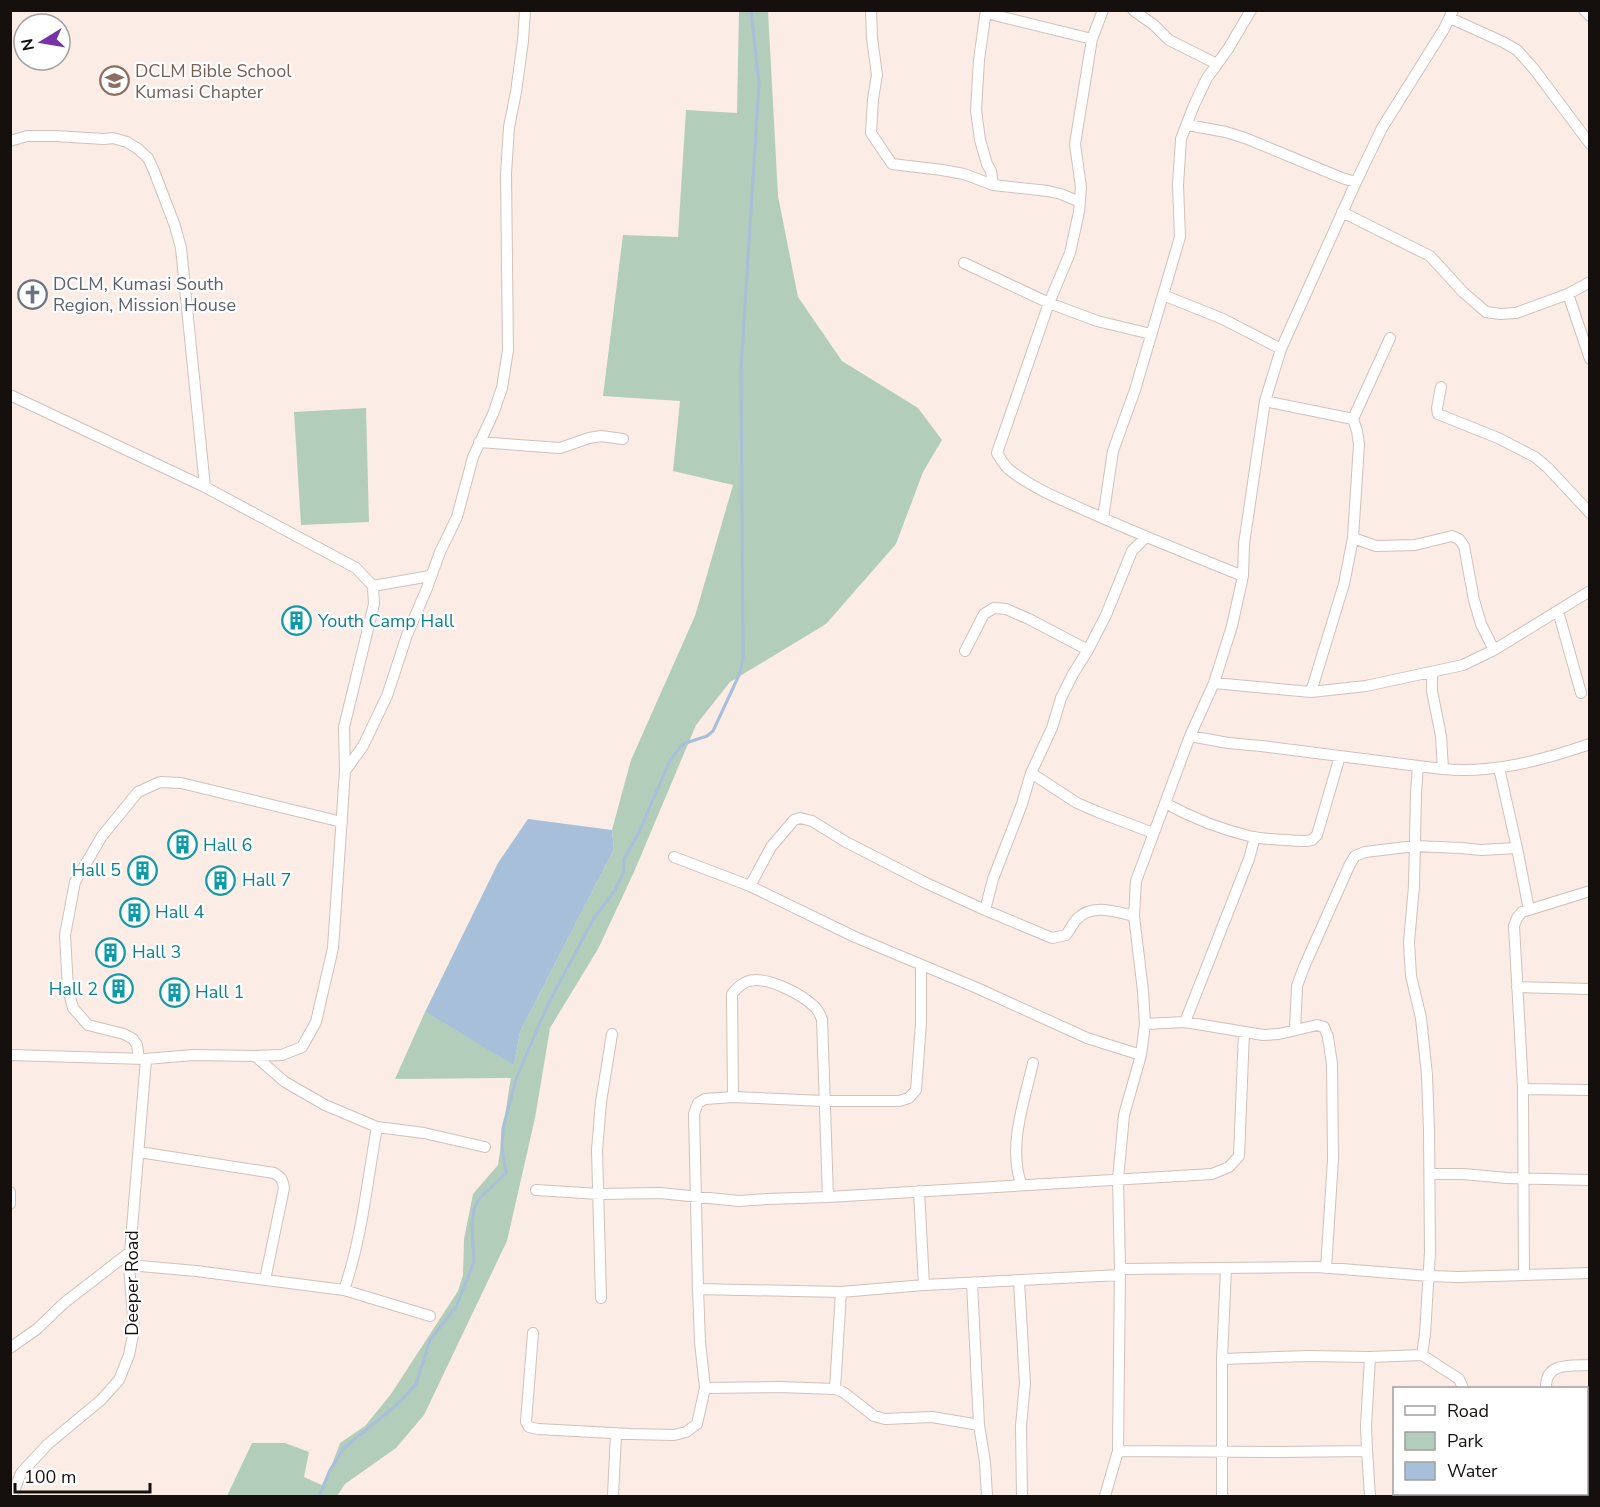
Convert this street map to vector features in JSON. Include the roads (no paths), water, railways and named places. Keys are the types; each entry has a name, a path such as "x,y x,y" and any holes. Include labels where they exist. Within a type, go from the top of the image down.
{"street":[{"path":"345,771 363,746 387,696 430,576 457,517 473,457 502,388 508,350 506,174 509,127 523,41 525,10"},
{"path":"872,10 872,38 877,75 871,133 892,164 964,174 993,185 1048,191 1080,202"},
{"path":"1103,10 1092,39 1075,144 1081,188 1079,212 1070,253 1049,303 997,453 1002,464 1035,487 1126,529 1243,576"},
{"path":"1133,10 1154,25 1169,40 1217,64"},
{"path":"1103,518 1113,451 1135,390 1180,237 1181,140 1207,78 1228,49 1251,10"},
{"path":"1584,10 1590,16"},
{"path":"993,185 991,171 980,140 976,110 979,60 986,12 1092,39"},
{"path":"1105,1497 1118,1451 1120,1272 1118,1179 1124,1114 1141,1055 1145,1024 1134,916 1136,881 1190,736 1214,682 1232,626 1243,576 1244,544 1265,401 1281,349 1382,128 1444,30 1451,14 1517,50 1590,144"},
{"path":"1188,125 1245,138 1356,182"},
{"path":"10,141 27,136 113,138 138,149 148,158 175,226 181,248 205,487"},
{"path":"1342,212 1430,256 1462,292 1486,312 1516,313 1568,294 1590,282"},
{"path":"964,263 1049,303 1097,321 1151,334"},
{"path":"1568,294 1590,359"},
{"path":"1163,296 1224,319 1281,349"},
{"path":"1311,692 1344,584 1353,538 1359,444 1353,419 1390,338"},
{"path":"1441,387 1436,410 1438,414 1498,438 1535,457 1590,513"},
{"path":"10,395 205,487 356,568 373,586 374,604 344,727 345,771 333,948 316,1022 302,1047 282,1054 255,1056 193,1055 143,1059 10,1055"},
{"path":"1265,401 1353,419"},
{"path":"479,442 560,448 601,436 623,439"},
{"path":"1126,529 1132,551"},
{"path":"1353,538 1376,546 1415,545 1452,536 1459,539 1464,546 1481,624 1494,650"},
{"path":"986,910 993,879 1022,804 1031,773 1052,728 1061,698 1106,615 1132,551 1146,537"},
{"path":"373,586 430,576"},
{"path":"1214,682 1311,692 1366,686 1463,665 1494,650 1590,591"},
{"path":"965,651 984,614 994,608 1006,609 1022,616 1088,650"},
{"path":"1558,611 1581,693"},
{"path":"1432,672 1432,690 1441,736 1443,769"},
{"path":"1190,736 1228,743 1457,770 1499,768 1590,744"},
{"path":"1165,803 1204,822 1255,837 1312,840 1317,835 1340,756"},
{"path":"1418,766 1414,886 1409,942 1427,1076 1430,1174 1429,1276 1422,1355"},
{"path":"1499,768 1529,910"},
{"path":"1031,773 1077,803 1153,833"},
{"path":"143,1059 133,1039 124,1034 88,1025 73,1008 68,989 65,935 75,882 102,836 138,792 160,782 181,783 342,822"},
{"path":"750,886 771,847 794,820 800,818 812,820 846,842 926,883 1052,938 1066,935 1078,919 1087,912 1110,910 1134,916"},
{"path":"1185,1022 1249,859 1255,837"},
{"path":"1295,1030 1297,986 1350,864 1356,856 1365,852 1415,846 1481,850 1517,848"},
{"path":"674,857 750,886 855,937 977,988 1087,1038 1141,1055"},
{"path":"1524,1274 1523,1089 1514,926 1516,918 1522,912 1590,891"},
{"path":"533,1333 525,1422 529,1427 674,1435 686,1432 697,1424 705,1388 698,1289 694,1114 698,1103 705,1099 733,1096 824,1101 899,1101 909,1098 916,1090 921,1023 921,965"},
{"path":"733,1096 732,994 738,987 748,981 762,979 784,987 816,1008 822,1019 828,1197"},
{"path":"1517,987 1590,989"},
{"path":"1145,1024 1185,1022 1263,1035 1279,1034 1317,1025 1323,1027 1328,1037 1332,1064 1333,1159 1326,1268"},
{"path":"536,1190 599,1194 660,1193 739,1201 1212,1174 1229,1167 1239,1156 1244,1032"},
{"path":"602,1298 597,1150 601,1101 612,1034"},
{"path":"255,1056 285,1082 325,1105 377,1128 424,1133 485,1147"},
{"name":"Deeper Road","path":"12,1497 21,1473 48,1444 101,1400 119,1380 129,1355 134,1330 129,1265 139,1152 143,1059"},
{"path":"1021,1184 1017,1170 1016,1150 1019,1123 1032,1063"},
{"path":"1523,1089 1590,1089"},
{"path":"344,1290 352,1269 377,1128"},
{"path":"139,1152 274,1173 279,1176 284,1188 265,1280"},
{"path":"1430,1174 1590,1180"},
{"path":"919,1191 924,1285"},
{"path":"10,1192 10,1203"},
{"path":"10,1348 37,1329 64,1303 130,1252"},
{"path":"129,1265 196,1270 344,1290 430,1316"},
{"path":"1222,1497 1222,1359 1226,1268"},
{"path":"698,1289 841,1292 1120,1272 1226,1268 1326,1268 1429,1276 1590,1273"},
{"path":"1019,1281 1025,1383 1021,1426 1022,1497"},
{"path":"972,1283 979,1425 985,1462 987,1497"},
{"path":"835,1389 841,1292"},
{"path":"1222,1359 1308,1356 1370,1358 1422,1355 1460,1379 1462,1387"},
{"path":"1370,1358 1366,1425 1370,1497"},
{"path":"1546,1387 1549,1373 1555,1368 1590,1365"},
{"path":"705,1388 835,1389 843,1392 874,1416 885,1419 932,1417 979,1425"},
{"path":"613,1497 616,1433"},
{"path":"1118,1451 1367,1451"}],"water":[{"path":"528,819 612,830 614,849 520,1032 514,1065 425,1012 498,863"}],"waterway":[{"path":"319,1496 330,1470 344,1448 399,1403 416,1384 430,1340 456,1307 474,1262 472,1225 474,1208 480,1198 506,1173 502,1146 503,1128 516,1079 548,1004 594,918 615,890 624,871 624,859 639,832 670,760 683,744 707,736 713,731 740,673 743,658 741,368 759,84 751,10"}],"place":[{"name":"DCLM Bible School Kumasi Chapter","path":"114,81"},
{"name":"DCLM, Kumasi South Region, Mission House","path":"32,294"},
{"name":"Youth Camp Hall","path":"297,621"},
{"name":"Hall 6","path":"182,845"},
{"name":"Hall 5","path":"142,870"},
{"name":"Hall 7","path":"221,880"},
{"name":"Hall 4","path":"134,912"},
{"name":"Hall 3","path":"111,952"},
{"name":"Hall 2","path":"119,989"},
{"name":"Hall 1","path":"174,992"}]}
